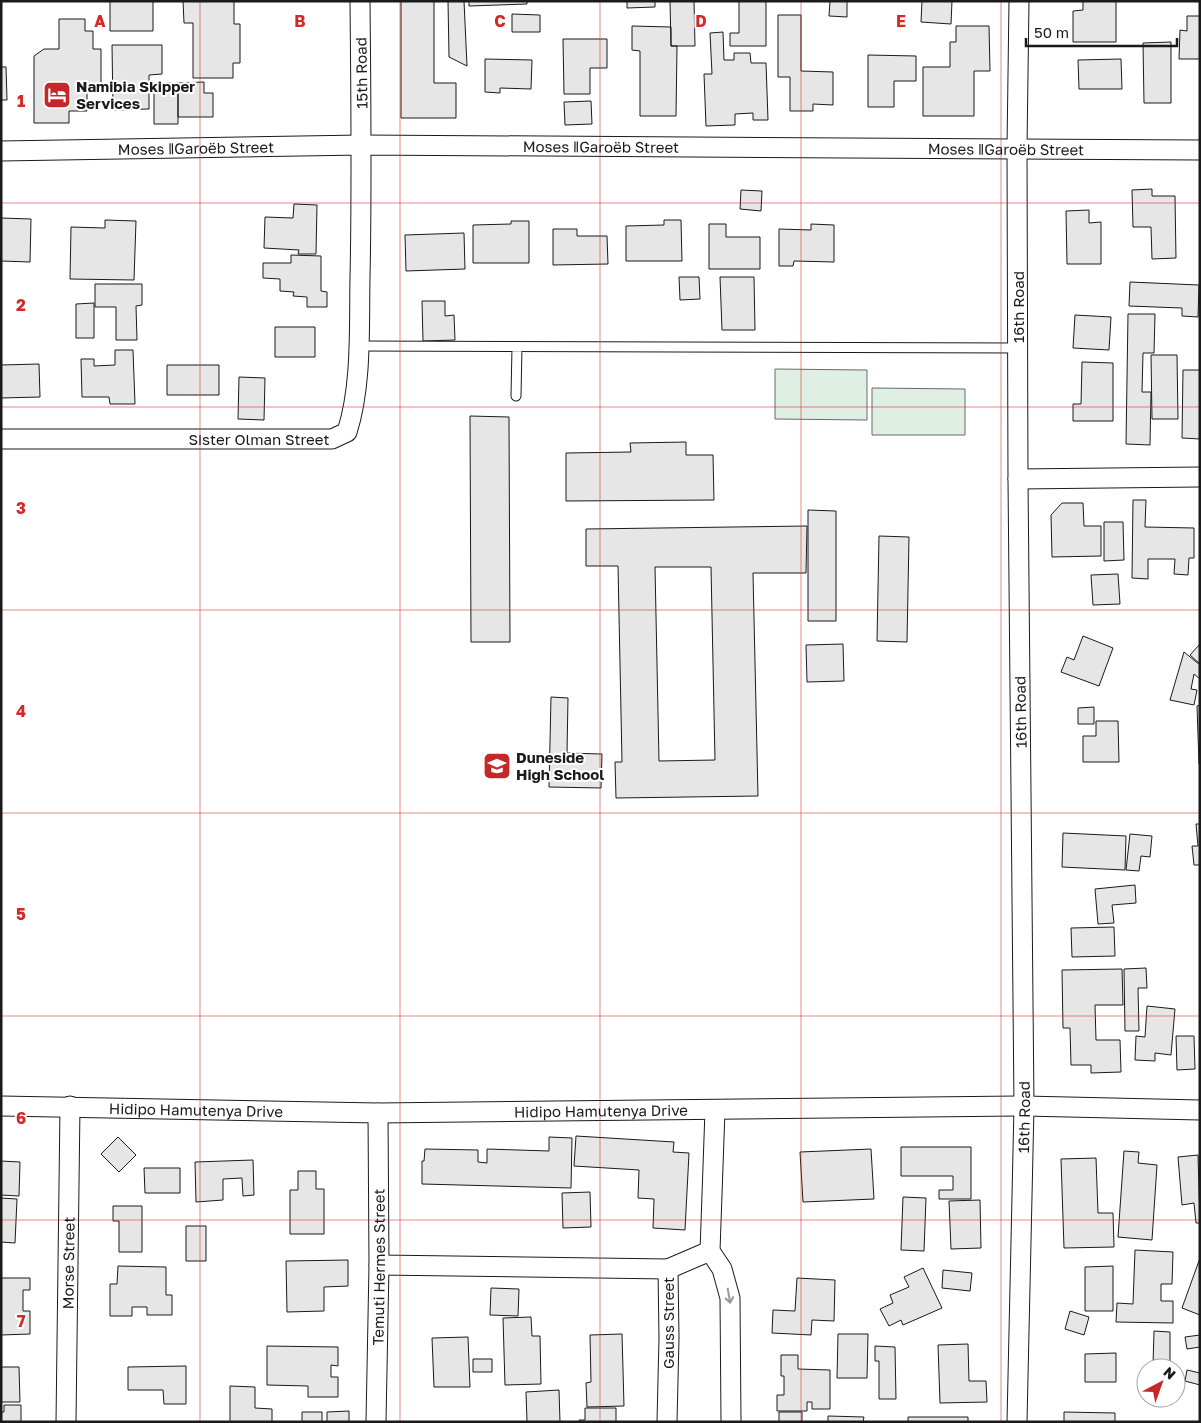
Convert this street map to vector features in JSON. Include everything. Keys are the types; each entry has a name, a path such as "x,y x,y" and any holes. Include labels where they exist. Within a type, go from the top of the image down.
{"street":[{"name":"15th Road","path":"360,1 362,145"},
{"name":"16th Road","path":"1017,1422 1024,1106 1018,479 1017,148 1019,1"},
{"name":"Moses ǁGaroëb Street","path":"1,151 362,145 1200,150"},
{"name":"Sister Olman Street","path":"1,439 332,439 347,432 354,412 359,346 362,145"},
{"path":"1018,479 1200,477"},
{"name":"Hidipo Hamutenya Drive","path":"1,1106 378,1113 1024,1106 1200,1110"},
{"name":"Morse Street","path":"66,1422 70,1106"},
{"path":"715,1110 710,1252 722,1269 730,1298 731,1422"},
{"name":"Temuti Hermes Street","path":"376,1422 380,1265 378,1113"},
{"name":"Gauss Street","path":"667,1422 668,1269 710,1252"},
{"path":"380,1265 668,1269"}],"lane":[{"path":"359,346 517,348 1018,348"},
{"path":"516,396 517,348"}],"green space":[{"path":"775,369 867,370 867,420 775,419"},
{"path":"872,388 965,389 965,435 872,435"}],"building":[{"path":"110,1 153,1 153,31 110,31"},
{"path":"183,1 234,1 234,24 240,24 240,63 233,63 233,78 193,78 193,23 184,23"},
{"path":"401,1 434,1 434,83 456,83 456,118 401,118"},
{"path":"448,1 464,1 467,66 449,57"},
{"path":"469,1 527,1 527,4 469,6"},
{"path":"627,1 655,1 655,7 627,8"},
{"path":"670,1 694,1 695,46 671,46"},
{"path":"739,1 766,1 766,46 730,46 730,33 739,33"},
{"path":"830,1 847,1 847,17 829,16"},
{"path":"922,1 952,1 951,24 921,22"},
{"path":"1083,1 1116,1 1116,42 1073,42 1073,11 1083,10"},
{"path":"512,14 540,15 540,32 512,32"},
{"path":"778,15 801,15 801,71 833,72 833,105 813,104 813,111 790,111 790,77 778,77"},
{"path":"1187,16 1200,16 1200,59 1179,59 1180,30 1187,31"},
{"path":"59,19 85,19 85,31 93,31 93,49 101,49 101,83 87,84 87,111 69,111 69,123 34,123 34,56 44,49 59,49"},
{"path":"632,26 671,27 671,46 677,46 676,116 640,116 640,51 632,50"},
{"path":"956,26 989,26 990,71 974,71 974,116 923,116 923,67 950,67 950,42 956,42"},
{"path":"723,32 724,60 734,60 734,53 750,53 751,63 766,63 768,120 753,120 753,113 735,114 735,125 706,126 704,74 712,74 710,33"},
{"path":"563,39 607,39 607,68 590,68 590,94 564,94"},
{"path":"1171,42 1171,103 1144,103 1143,43"},
{"path":"112,45 162,45 162,74 149,75 149,109 113,110"},
{"path":"868,55 916,56 916,81 894,81 894,107 868,107"},
{"path":"485,59 532,60 531,89 500,88 500,93 485,92"},
{"path":"1121,59 1122,89 1079,89 1078,60"},
{"path":"1,67 6,67 7,100 1,100"},
{"path":"204,82 204,93 213,93 213,117 178,117 178,83"},
{"path":"154,83 178,83 178,124 154,124"},
{"path":"591,101 592,124 565,125 564,102"},
{"path":"1152,189 1152,196 1175,196 1176,258 1152,259 1151,227 1133,227 1132,190"},
{"path":"741,190 762,191 761,211 740,209"},
{"path":"294,204 317,205 316,254 298,254 299,250 264,248 265,217 293,218"},
{"path":"1089,210 1089,223 1101,222 1101,264 1067,264 1066,211"},
{"path":"1,218 31,219 30,262 1,261"},
{"path":"105,220 136,221 134,280 70,279 71,227 105,228"},
{"path":"664,220 681,220 682,261 626,261 626,226 664,225"},
{"path":"511,221 529,221 529,263 473,263 473,225 511,224"},
{"path":"709,224 726,224 726,237 760,237 760,269 709,269"},
{"path":"811,224 834,225 834,262 794,261 793,266 779,266 779,229 811,230"},
{"path":"553,229 577,229 577,236 607,236 608,264 553,265"},
{"path":"464,233 465,269 406,271 405,235"},
{"path":"291,255 321,256 321,291 327,292 327,307 307,307 307,297 293,296 294,292 280,291 280,279 263,278 263,263 291,263"},
{"path":"679,277 699,277 700,299 680,300"},
{"path":"720,277 754,277 755,330 722,330"},
{"path":"1130,282 1199,285 1198,317 1182,316 1182,308 1129,306"},
{"path":"95,284 142,284 142,305 136,306 137,340 116,340 116,307 95,307"},
{"path":"422,301 445,301 445,316 454,315 455,340 423,341"},
{"path":"94,303 94,338 76,338 76,304"},
{"path":"1128,314 1155,314 1154,353 1143,353 1142,392 1151,392 1150,445 1126,444"},
{"path":"1075,315 1111,317 1109,350 1073,348"},
{"path":"275,327 315,327 315,357 275,357"},
{"path":"115,350 133,350 135,404 110,404 109,397 82,397 81,359 94,359 94,366 115,365"},
{"path":"1151,355 1177,355 1178,419 1152,419"},
{"path":"1082,362 1113,363 1113,421 1073,421 1073,404 1081,404"},
{"path":"39,364 40,397 1,398 1,365"},
{"path":"167,365 219,365 219,395 167,395"},
{"path":"1183,370 1200,370 1200,439 1182,438"},
{"path":"239,377 265,378 264,420 238,419"},
{"path":"470,416 509,417 510,642 471,642"},
{"path":"686,442 686,455 713,455 714,500 566,501 566,453 631,452 630,443"},
{"path":"1133,500 1146,500 1145,527 1194,528 1194,558 1189,558 1188,575 1174,574 1175,559 1148,559 1148,579 1132,578"},
{"path":"1062,503 1083,503 1084,526 1101,526 1101,556 1052,557 1051,515"},
{"path":"808,510 836,511 836,621 808,621"},
{"path":"1104,522 1123,522 1124,560 1104,561"},
{"path":"807,526 806,573 753,573 758,796 616,798 615,762 622,762 618,566 586,566 586,529","holes":["655,567 711,567 715,760 659,761"]},
{"path":"879,536 909,537 907,642 877,641"},
{"path":"1118,574 1120,604 1093,605 1091,575"},
{"path":"1083,636 1113,648 1099,686 1061,672 1067,657 1074,660"},
{"path":"843,644 844,681 807,682 806,645"},
{"path":"1200,644 1200,664 1190,655"},
{"path":"1184,652 1200,665 1200,679 1194,674 1191,689 1197,690 1194,705 1170,700"},
{"path":"551,697 568,698 567,753 602,754 601,788 549,787"},
{"path":"1200,705 1200,764 1199,764 1197,706"},
{"path":"1094,707 1094,724 1078,724 1078,708"},
{"path":"1096,721 1118,721 1119,762 1083,762 1083,736 1096,736"},
{"path":"1196,824 1200,824 1200,865 1194,865 1192,846 1198,846"},
{"path":"1063,833 1126,836 1125,870 1062,867"},
{"path":"1130,834 1152,836 1150,857 1141,856 1139,871 1126,870"},
{"path":"1135,885 1136,903 1112,905 1114,923 1098,924 1095,889"},
{"path":"1114,927 1115,956 1072,957 1071,928"},
{"path":"1146,968 1147,988 1138,988 1139,1031 1125,1031 1124,969"},
{"path":"1122,969 1123,1005 1095,1005 1096,1040 1120,1040 1121,1072 1091,1073 1091,1065 1071,1065 1070,1028 1063,1028 1062,970"},
{"path":"1147,1006 1175,1009 1171,1055 1155,1053 1155,1061 1135,1060 1136,1036 1145,1037"},
{"path":"1176,1036 1194,1036 1195,1069 1177,1070"},
{"path":"576,1136 674,1142 673,1152 689,1153 685,1230 653,1228 654,1199 638,1198 639,1170 574,1166"},
{"path":"118,1137 136,1155 119,1172 101,1154"},
{"path":"549,1137 572,1138 571,1188 422,1184 422,1161 424,1161 425,1149 478,1150 478,1162 487,1163 487,1149 549,1151"},
{"path":"901,1147 971,1147 971,1199 939,1199 939,1190 953,1190 953,1176 901,1176"},
{"path":"871,1149 874,1199 803,1202 800,1152"},
{"path":"1124,1151 1139,1152 1138,1163 1157,1165 1152,1240 1118,1237"},
{"path":"1198,1155 1200,1223 1196,1223 1194,1203 1182,1205 1178,1157"},
{"path":"1096,1158 1098,1213 1113,1213 1114,1247 1064,1248 1061,1159"},
{"path":"253,1160 254,1195 243,1196 242,1178 223,1179 223,1200 196,1202 195,1162"},
{"path":"1,1161 20,1162 19,1196 1,1195"},
{"path":"144,1168 180,1168 180,1193 145,1193"},
{"path":"298,1171 316,1171 316,1189 324,1189 324,1234 290,1234 290,1190 298,1190"},
{"path":"590,1192 591,1227 563,1228 562,1193"},
{"path":"903,1197 926,1198 924,1251 901,1250"},
{"path":"1,1198 17,1199 15,1243 1,1242"},
{"path":"980,1200 981,1248 951,1249 949,1201"},
{"path":"113,1206 142,1206 142,1252 119,1252 119,1221 113,1221"},
{"path":"186,1226 206,1226 206,1261 186,1261"},
{"path":"1135,1250 1173,1252 1172,1284 1161,1284 1161,1301 1173,1301 1173,1323 1116,1322 1117,1303 1133,1304"},
{"path":"1200,1258 1200,1315 1182,1308"},
{"path":"348,1260 348,1286 324,1287 324,1311 287,1312 286,1261"},
{"path":"118,1266 166,1267 166,1295 172,1295 172,1315 147,1315 147,1307 132,1307 132,1316 110,1316 110,1284 117,1284"},
{"path":"1113,1266 1113,1311 1085,1311 1085,1267"},
{"path":"923,1268 942,1308 903,1325 901,1320 889,1326 880,1309 893,1303 890,1295 909,1287 904,1277"},
{"path":"943,1270 972,1273 970,1291 942,1288"},
{"path":"1,1278 30,1278 30,1290 23,1290 23,1311 30,1311 30,1334 1,1335"},
{"path":"797,1278 835,1280 834,1321 812,1320 811,1335 772,1333 773,1310 795,1311"},
{"path":"491,1288 519,1289 518,1316 490,1315"},
{"path":"1070,1311 1089,1317 1084,1335 1065,1329"},
{"path":"531,1317 532,1336 540,1336 541,1384 505,1385 503,1318"},
{"path":"1154,1331 1170,1332 1170,1358 1153,1358"},
{"path":"622,1334 624,1406 587,1407 586,1383 591,1382 590,1335"},
{"path":"838,1334 868,1334 867,1378 837,1378"},
{"path":"1200,1335 1200,1347 1187,1349 1185,1337"},
{"path":"468,1337 470,1387 434,1387 432,1338"},
{"path":"968,1344 969,1381 986,1381 987,1402 940,1403 938,1345"},
{"path":"267,1346 338,1347 338,1366 331,1365 331,1377 338,1377 338,1397 308,1397 308,1386 267,1385"},
{"path":"875,1346 895,1347 896,1399 879,1399 879,1361 875,1361"},
{"path":"1116,1353 1116,1382 1085,1382 1085,1354"},
{"path":"781,1355 798,1355 798,1369 830,1370 830,1409 812,1409 812,1402 807,1402 807,1411 777,1411 777,1395 784,1395 784,1376 781,1376"},
{"path":"473,1359 492,1359 492,1372 473,1372"},
{"path":"186,1366 186,1404 164,1404 163,1390 128,1390 128,1367"},
{"path":"1,1367 19,1367 20,1402 1,1402"},
{"path":"1187,1370 1200,1373 1200,1385 1186,1381"},
{"path":"230,1386 255,1387 255,1408 272,1409 272,1422 230,1422"},
{"path":"559,1390 560,1422 527,1422 526,1392"},
{"path":"4,1405 21,1405 21,1422 1,1422 1,1412 4,1412"},
{"path":"585,1408 616,1408 616,1422 579,1422 579,1420 585,1420"},
{"path":"349,1411 349,1422 327,1422 327,1412"},
{"path":"302,1412 322,1412 322,1422 302,1422"},
{"path":"779,1412 802,1412 802,1422 779,1422"},
{"path":"1064,1412 1115,1413 1115,1422 1064,1422"},
{"path":"828,1416 864,1417 863,1422 828,1422"},
{"path":"908,1417 968,1417 968,1422 908,1422"}],"place":[{"name":"Namibia Skipper Services","path":"57,95"},
{"name":"Duneside High School","path":"497,766"}]}
